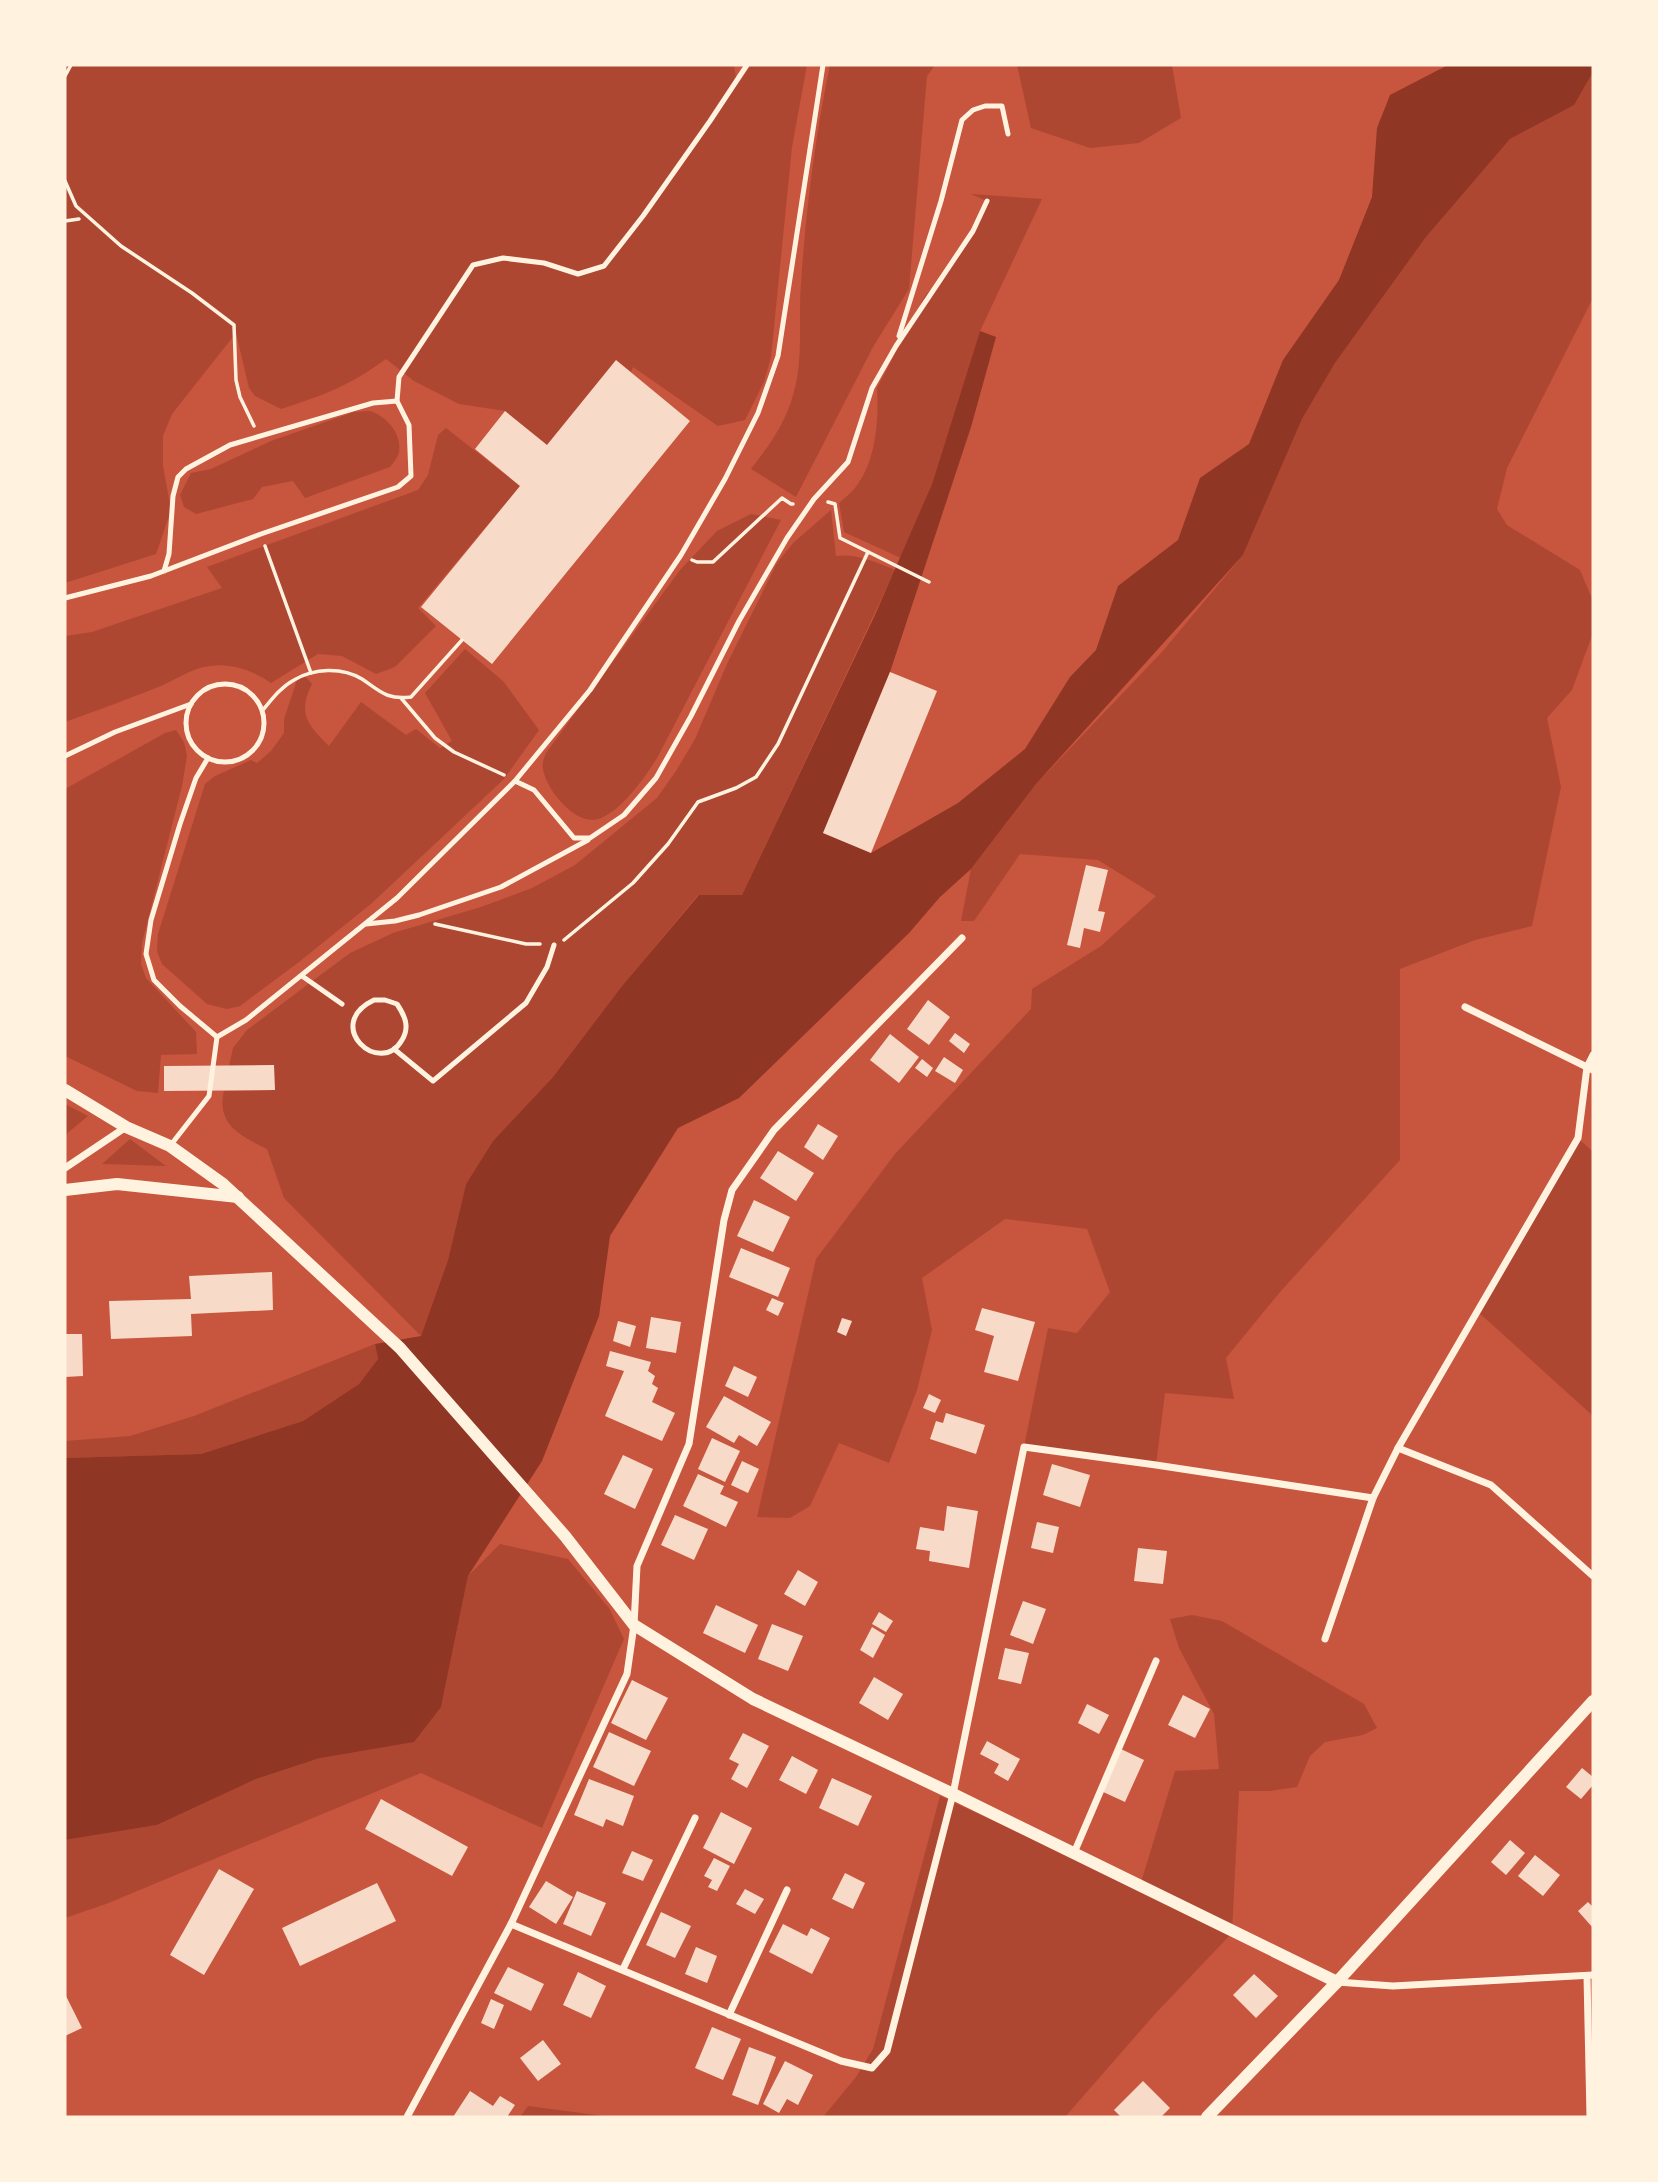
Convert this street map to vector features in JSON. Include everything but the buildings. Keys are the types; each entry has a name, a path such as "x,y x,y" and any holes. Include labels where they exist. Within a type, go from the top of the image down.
{"street":[{"path":"407,2117 511,1924 627,1674 634,1626 637,1566 689,1444 724,1220 732,1190 774,1130 962,938"},
{"path":"1465,1007 1590,1068"},
{"path":"1325,1639 1373,1498 1398,1448 1578,1138 1593,1055"},
{"path":"65,1090 127,1127 170,1146 238,1197 400,1348 565,1536 634,1626 752,1699 1338,1982 1393,1986 1590,1975 1590,2117"},
{"path":"65,1168 127,1127"},
{"path":"65,1190 117,1184 238,1197"},
{"path":"511,1924 841,2061 872,2068 887,2051 953,1794 1024,1447 1373,1498"},
{"path":"1398,1448 1491,1485 1593,1576"},
{"path":"1074,1853 1156,1661"},
{"path":"1207,2117 1338,1982 1593,1701"},
{"path":"622,1969 695,1818"},
{"path":"729,2015 787,1890"}],"lane":[{"path":"65,598 151,576 261,534 398,487 411,476 409,425 397,401 399,377 473,265 503,258 544,263 579,274 604,266 643,216 747,65"},
{"path":"217,1037 246,1020 397,898 515,781 590,690 681,555 725,479 758,413 778,356 822,65"},
{"path":"896,345 924,260 962,120 973,110 985,106 1002,106 1008,134"},
{"path":"364,925 408,918 501,887 590,838 624,815 656,778 739,621 787,538 814,499 848,462 872,388 896,345 973,231 987,201"},
{"path":"164,571 169,554 173,496 178,477 186,469 229,445 373,403 397,401"},
{"path":"221,684 234,685 246,690 256,699 262,710 265,723 262,736 256,748 246,757 234,762 220,762 198,751 190,741 186,729 187,716 198,695 209,688 221,684"},
{"path":"65,756 115,732 191,705"},
{"path":"208,758 196,778 180,824 151,920 146,954 154,980 217,1037"},
{"path":"515,781 534,790 574,838 590,838"},
{"path":"394,1049 433,1081 526,1003 547,967 554,945"},
{"path":"302,976 342,1004"},
{"path":"373,1000 397,1004 406,1022 407,1031 394,1049 383,1053 361,1047 352,1026 355,1014 363,1005 373,1000"},
{"path":"170,1146 209,1096 217,1037"}],"path":[{"path":"65,76 71,65"},
{"path":"65,181 76,206 121,246 192,293 234,325 236,380 240,397 259,436"},
{"path":"65,220 79,219"},
{"path":"697,562 713,562 782,498 791,504"},
{"path":"835,504 840,538 929,582"},
{"path":"261,534 311,673"},
{"path":"408,918 526,944 554,945 565,939 634,883 668,844 698,802 736,788 756,777 778,744 870,552"},
{"path":"262,710 294,679 328,669 348,672 390,697 411,697 462,640"},
{"path":"401,698 435,738 454,752 515,781"}],"shaded area":[{"path":"65,65 734,65 737,85 751,65 807,65 792,147 771,357 764,382 745,420 718,426 633,367 631,372 616,360 547,445 505,411 459,404 414,381 386,359 336,389 281,409 255,396 249,388 236,333 172,414 163,436 163,466 171,510 156,554 65,583"},
{"path":"830,65 935,65 927,76 909,289 873,347 796,497 751,469 781,425 790,406 796,381 800,353 801,283 808,200"},
{"path":"1017,65 1172,65 1181,118 1139,143 1090,148 1031,128"},
{"path":"1448,65 1593,65 1593,72 1574,105 1510,139 1426,237 1335,363 1302,419 1243,555 1036,784 971,869 739,1098 678,1128 610,1236 599,1316 542,1461 468,1576 441,1707 414,1742 320,1758 256,1779 157,1825 65,1840 65,1458 201,1454 303,1421 359,1384 378,1359 375,1344 421,1336 448,1260 466,1184 493,1141 553,1077 622,986 699,895 742,895 875,615 932,484 980,331 996,337 971,427 890,672 823,833 871,853 958,803 1025,749 1070,677 1096,650 1118,586 1178,540 1200,478 1249,444 1283,360 1339,280 1372,197 1377,128 1390,95"},
{"path":"1593,72 1593,298 1507,468 1497,509 1507,525 1580,570 1593,601 1593,633 1572,690 1547,718 1561,787 1532,926 1475,940 1400,969 1400,1160 1280,1292 1226,1358 1234,1399 1165,1393 1156,1465 1024,1447 1048,1328 1077,1333 1110,1292 1087,1229 1005,1219 922,1278 932,1330 917,1390 889,1463 839,1443 810,1506 790,1518 757,1517 816,1259 895,1154 1031,1009 1032,989 1101,946 1156,896 1098,860 1020,854 974,921 961,921 971,869 1036,784 1162,652 1243,555 1302,419 1335,363 1426,237 1510,139 1573,105"},
{"path":"971,194 1042,199 980,331 932,484 901,558 844,532 839,503 855,488 868,466 875,440 877,388 925,296 943,277 973,231 987,201"},
{"path":"370,411 387,421 398,438 398,454 390,467 305,498 293,481 262,487 253,499 196,514 184,507 180,495 191,473 211,469 271,441 354,412"},
{"path":"446,428 520,486 418,608 436,626 395,667 376,674 342,656 318,654 271,683 242,669 210,666 196,669 156,688 65,722 65,636 92,632 222,588 207,567 418,490 428,475 438,435"},
{"path":"831,510 836,556 858,557 895,570 742,895 698,895 622,986 553,1077 493,1141 466,1184 448,1260 421,1336 284,1198 267,1149 240,1134 227,1121 222,1103 224,1091 274,1090 274,1065 229,1066 233,1048 247,1030 350,953 393,933 481,907 532,888 575,865 657,798 695,739 727,664 777,563 793,543"},
{"path":"751,514 781,520 657,758 623,802 606,815 589,820 571,812 545,777 543,763 546,753 680,570 717,531"},
{"path":"465,649 503,681 539,730 504,779 372,903 299,962 240,1006 227,1009 207,1004 162,964 157,951 158,934 205,784 215,776 251,760 257,763 271,751 284,733 284,719 297,680 305,676 312,684 305,703 307,718 315,732 329,746 361,702 406,735 416,729 440,748 452,741 425,693"},
{"path":"176,730 184,742 187,756 182,786 142,943 141,964 146,978 196,1032 197,1054 161,1055 158,1093 137,1091 65,1056 65,789 165,733"},
{"path":"65,1104 88,1116 65,1135"},
{"path":"1578,1138 1593,1152 1593,1416 1477,1311"},
{"path":"130,1139 166,1166 102,1164"},
{"path":"375,1344 378,1359 359,1384 303,1421 201,1454 65,1458 65,1441 130,1436 194,1416"},
{"path":"500,1544 568,1559 609,1608 624,1639 542,1828 421,1773 106,1904 65,1918 65,1840 157,1825 256,1779 320,1758 441,1707 468,1576"},
{"path":"1192,1615 1222,1621 1364,1704 1377,1728 1363,1735 1325,1742 1310,1756 1297,1787 1270,1791 1239,1791 1232,1933 1155,2014 1065,2117 823,2117 856,2077 873,2049 940,1796 1139,1889 1175,1771 1219,1769 1214,1714 1179,1648 1170,1619"},
{"path":"528,2106 604,2116 608,2117 520,2117"}]}
